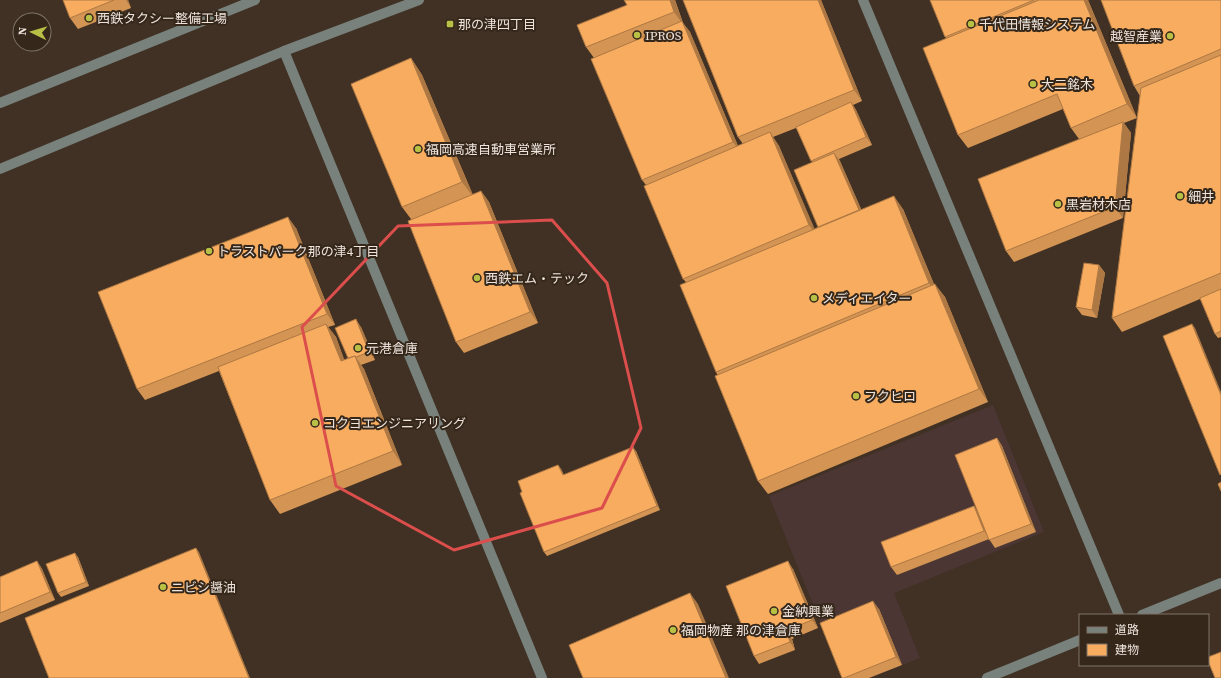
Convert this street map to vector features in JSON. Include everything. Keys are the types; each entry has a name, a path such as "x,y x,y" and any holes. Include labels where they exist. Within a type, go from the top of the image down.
{"street":[{"path":"0,103 255,0"},
{"path":"0,169 284,51 419,0"},
{"path":"863,0 1119,614"},
{"path":"284,51 542,678"},
{"path":"1144,614 1221,583"},
{"path":"987,678 1079,640"}],"highlighted area":[{"path":"552,220 607,283 641,428 602,508 454,550 336,486 302,327 398,226"}],"shaded area":[{"path":"993,405 1044,532 894,593 920,658 870,678 843,678 769,496"}],"building":[{"path":"63,0 114,0 70,18"},
{"path":"624,0 670,0 674,12 586,47 577,25 627,5"},
{"path":"683,0 818,0 854,90 738,137"},
{"name":"千代田情報システム","path":"930,0 1034,0 945,37"},
{"name":"大二銘木","path":"1039,0 1084,0 1127,104 1071,128 1057,94 958,135 923,48"},
{"name":"越智産業","path":"1101,0 1221,0 1221,49 1134,86"},
{"path":"682,21 733,142 642,180 591,59"},
{"name":"細井","path":"1221,55 1221,273 1112,318 1141,88"},
{"name":"福岡高速自動車営業所","path":"411,58 462,182 402,207 351,84"},
{"path":"851,102 866,137 811,161 796,127"},
{"name":"黒岩材木店","path":"1123,122 1115,207 1006,251 978,179"},
{"path":"770,132 809,225 683,279 644,186"},
{"path":"834,153 859,210 818,227 794,170"},
{"name":"西鉄エム・テック","path":"481,191 530,312 456,342 408,221"},
{"name":"メディエイター","path":"894,196 929,283 716,372 680,285"},
{"path":"288,217 327,314 137,389 98,292"},
{"path":"1084,263 1099,265 1092,310 1076,307"},
{"name":"フクヒロ","path":"935,284 979,389 758,481 715,376"},
{"path":"1221,289 1221,331 1215,334 1200,298"},
{"name":"元港倉庫","path":"356,319 369,352 356,357 348,358 335,328"},
{"name":"コクヨエンジニアリング","path":"326,324 341,361 355,356 393,451 270,500 218,367"},
{"path":"1192,324 1221,395 1220,475 1163,336"},
{"path":"997,438 1031,524 989,540 955,455"},
{"path":"633,447 657,506 544,552 520,493 522,492 518,481 558,465 563,475"},
{"path":"1221,482 1221,491 1218,484"},
{"path":"974,506 984,531 891,567 881,542"},
{"name":"ニビシ醤油","path":"196,548 249,678 49,678 25,618"},
{"path":"75,553 86,582 58,593 46,564"},
{"path":"37,561 50,592 0,613 0,577"},
{"name":"金納興業","path":"788,561 812,620 786,631 790,642 754,656 726,586"},
{"name":"福岡物産 那の津倉庫","path":"690,593 726,678 583,678 569,645"},
{"path":"873,601 896,657 842,678 820,623"},
{"path":"1221,652 1221,678 1215,678 1209,663 1209,657"}],"place":[{"name":"西鉄タクシー整備工場","path":"89,18"},
{"name":"那の津四丁目","path":"450,24"},
{"name":"千代田情報システム","path":"971,24"},
{"name":"IPROS","path":"637,35"},
{"name":"越智産業","path":"1170,36"},
{"name":"大二銘木","path":"1033,84"},
{"name":"福岡高速自動車営業所","path":"418,149"},
{"name":"細井","path":"1180,196"},
{"name":"黒岩材木店","path":"1058,204"},
{"name":"トラストパーク那の津4丁目","path":"209,251"},
{"name":"西鉄エム・テック","path":"477,278"},
{"name":"メディエイター","path":"814,298"},
{"name":"元港倉庫","path":"358,348"},
{"name":"フクヒロ","path":"856,396"},
{"name":"コクヨエンジニアリング","path":"315,423"},
{"name":"ニビシ醤油","path":"163,587"},
{"name":"金納興業","path":"774,611"},
{"name":"福岡物産 那の津倉庫","path":"673,630"}]}
